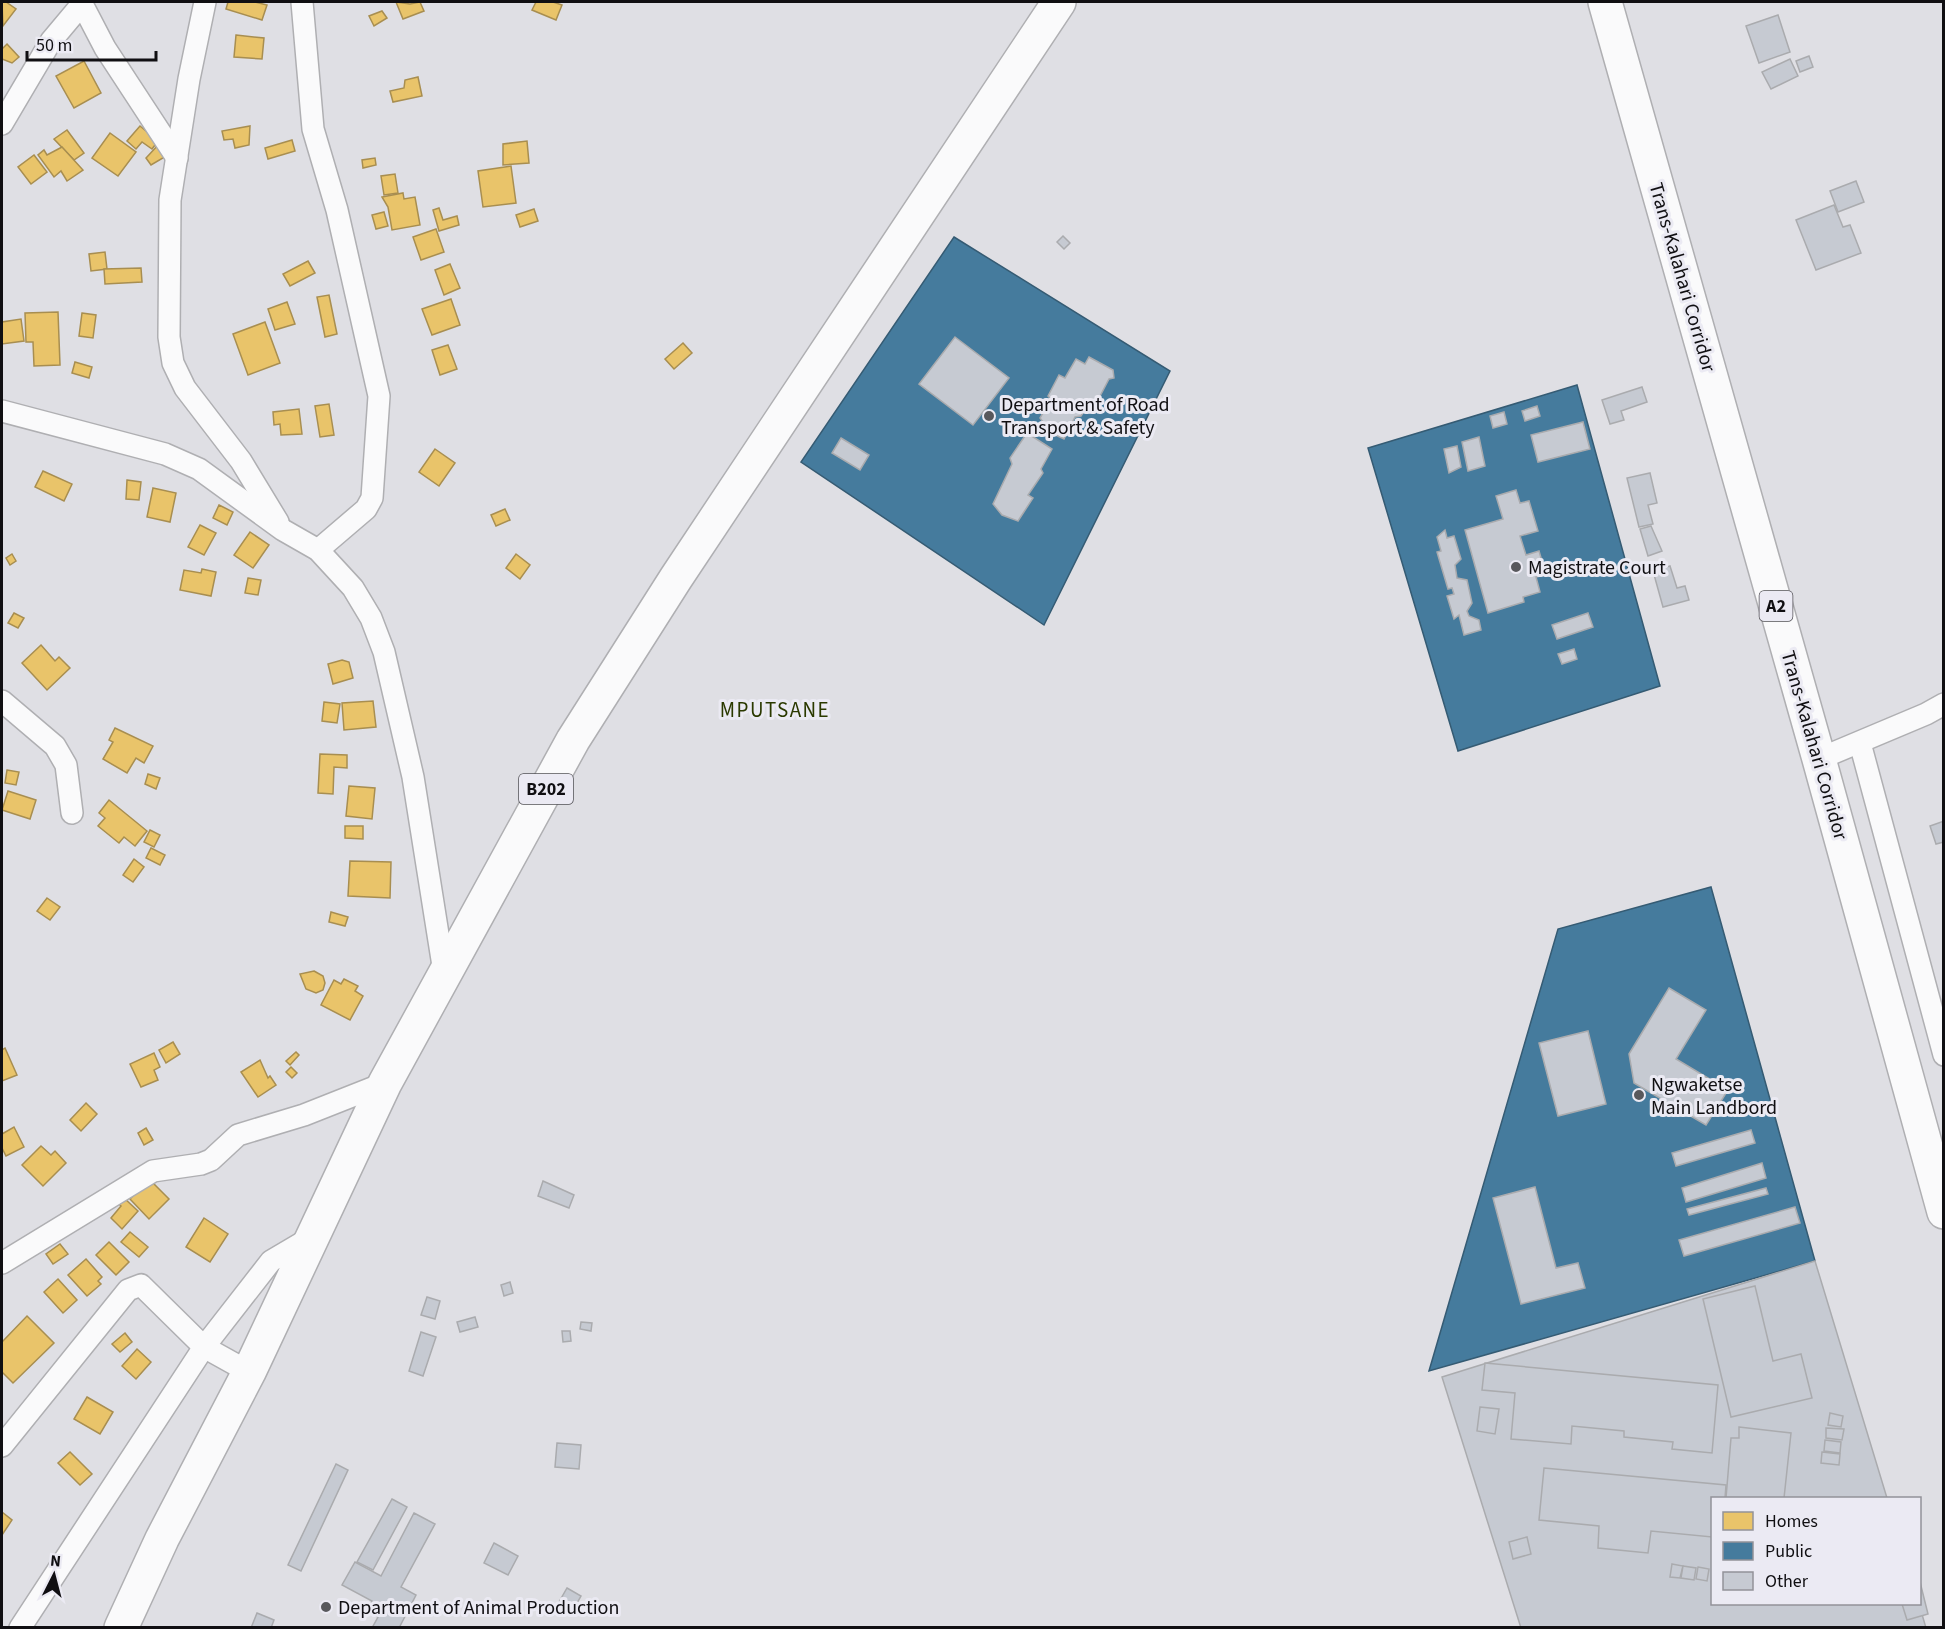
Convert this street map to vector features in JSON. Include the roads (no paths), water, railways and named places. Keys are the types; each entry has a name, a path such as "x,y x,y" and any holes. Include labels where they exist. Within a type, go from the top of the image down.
{"main road":[{"name":"B202","path":"121,1628 162,1539 249,1372 385,1083 573,740 676,578 1059,2"},
{"name":"Trans-Kalahari Corridor","path":"1605,2 1819,759 1944,1212"}],"street":[{"path":"205,2 189,79 170,200 169,337 173,363 185,388 241,461 283,530"},
{"path":"302,2 314,129 337,210 379,396 372,498 366,509 318,550"},
{"path":"2,124 51,41 81,3 105,48 177,158"},
{"path":"2,411 165,454 199,469 283,530 318,550 353,588 371,618 384,652 414,777 444,972"},
{"path":"2,701 56,746 66,765 72,813"},
{"path":"1819,759 1926,714 1944,704"},
{"path":"1860,743 1944,1055"},
{"path":"2,1263 153,1171 201,1164 211,1160 238,1135 304,1115 385,1083"},
{"path":"20,1628 204,1347 271,1261 311,1238"},
{"path":"2,1446 128,1290 134,1286 141,1285 204,1347 249,1372"}],"place":[{"name":"Department of Road Transport & Safety","path":"989,416"},
{"name":"Magistrate Court","path":"1516,567"},
{"name":"Ngwaketse Main Landbord","path":"1639,1095"},
{"name":"Department of Animal Production","path":"326,1607"}],"district":[{"name":"MPUTSANE","path":"775,710"}]}
